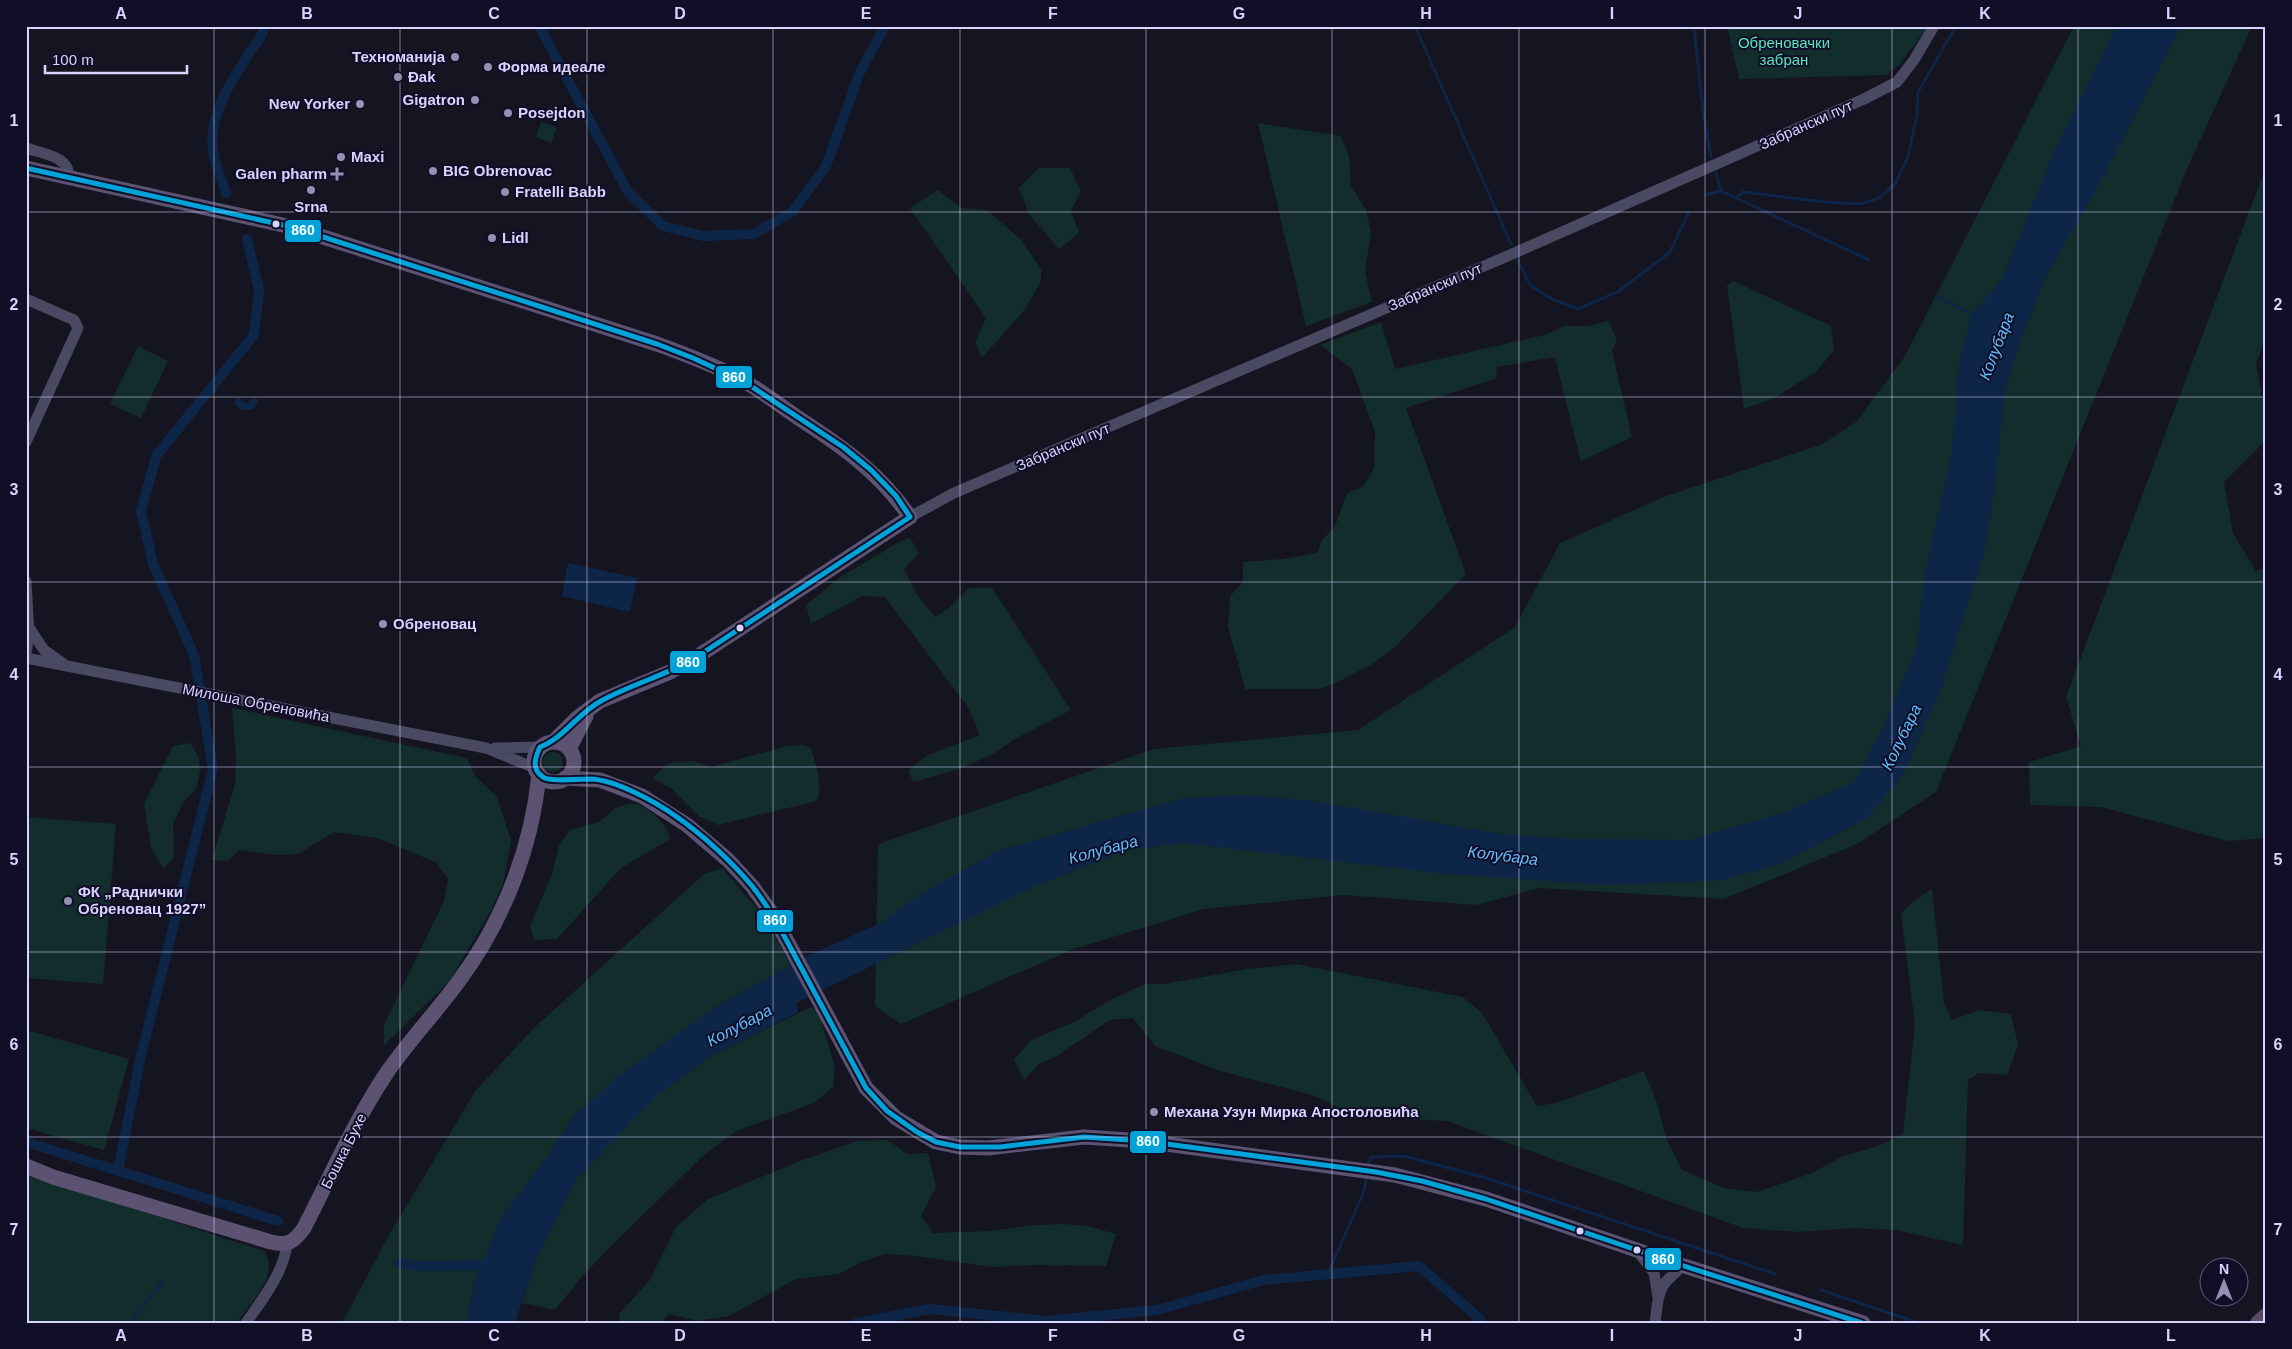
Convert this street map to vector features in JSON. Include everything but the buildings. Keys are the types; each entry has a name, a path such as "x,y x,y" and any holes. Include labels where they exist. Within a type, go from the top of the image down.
{"highway":[{"path":"2258,1323 2266,1316"}],"main road":[{"path":"26,168 292,227 657,344 743,381 843,447 890,490 910,516 692,660 669,673 611,695 577,718 535,757 537,771 546,780 595,779 627,789"},
{"path":"562,780 571,772 572,754 589,710"},
{"path":"547,745 562,744 572,754 627,789 677,817 717,850 752,886 781,930 853,1066 874,1097 896,1118 926,1137 946,1144 988,1148 1058,1139 1109,1138 1158,1142 1376,1172 1422,1181 1486,1199 1681,1265 1863,1323"},
{"name":"Бошка Бухе","path":"533,820 537,771"},
{"name":"Бошка Бухе","path":"288,1244 293,1242 304,1228 384,1077 462,977 490,931 515,878 533,820 546,796 562,780"},
{"path":"26,1166 53,1177 271,1242 288,1244"}],"street":[{"name":"Забрански пут","path":"910,516 954,493 1503,258 1864,99 1897,82 1914,60 1934,26"},
{"path":"26,148 63,160 68,168 69,178"},
{"path":"26,299 74,320 78,328 26,442"},
{"path":"26,581 29,628 29,644 26,653"},
{"path":"29,628 44,650 67,666"},
{"name":"Милоша Обреновића","path":"26,658 486,748 537,771"},
{"name":"Милоша Обреновића","path":"486,748 547,745"},
{"path":"246,1323 284,1260 288,1244"},
{"path":"1637,1250 1654,1273 1658,1300"},
{"path":"1655,1323 1658,1300 1664,1285 1679,1271 1681,1265"}],"green space":[{"name":"Обреновачки забран","path":"1727,26 1928,26 1901,63 1887,75 1739,79"},
{"path":"2074,26 2252,26 2187,169 1936,792 1857,844 1724,899 1540,888 1476,905 1344,895 1204,909 1071,950 901,1024 875,1006 878,844 1154,749 1358,730 1515,627 1560,543 1666,496 1823,444 1856,422 1905,356"},
{"path":"541,122 557,127 551,143 536,137"},
{"path":"1258,123 1341,136 1349,156 1351,186 1366,210 1371,232 1365,271 1372,302 1306,326"},
{"path":"2266,167 2266,336 2256,364 2262,397 2266,398 2266,440 2224,482 2233,533 2256,571 2266,567 2266,838 2228,841 2101,807 2030,805 2029,762 2081,746 2066,697"},
{"path":"1039,168 1070,168 1081,192 1071,210 1079,233 1059,249 1029,214 1019,188"},
{"path":"938,190 961,208 987,210 1021,240 1041,269 1041,281 1025,309 982,358 975,342 986,318 910,208"},
{"path":"1733,281 1831,326 1834,350 1816,372 1774,398 1744,409 1727,286"},
{"path":"1608,321 1617,339 1612,351 1632,437 1581,461 1555,357 1496,367 1497,378 1406,408 1466,574 1394,648 1374,663 1336,683 1319,689 1245,689 1228,626 1230,596 1243,582 1243,562 1283,559 1317,553 1322,540 1335,526 1347,493 1364,486 1374,468 1375,432 1352,369 1320,345 1381,322 1395,369 1545,335 1564,326 1588,326"},
{"path":"138,346 168,361 141,418 110,404"},
{"path":"910,538 919,553 904,569 917,595 935,617 948,609 969,588 992,588 1071,710 1015,739 995,753 960,769 913,782 908,770 928,755 980,735 968,707 885,597 862,596 811,624 806,605 840,577 901,541"},
{"path":"232,708 467,758 475,776 497,797 511,841 503,884 491,911 449,982 384,1045 384,1025 444,901 448,878 435,862 377,838 334,832 298,854 277,855 239,850 228,861 212,860 235,784 236,754"},
{"path":"190,743 199,757 200,771 196,789 184,801 173,824 174,858 163,869 151,847 144,804 173,746"},
{"path":"803,745 811,748 817,768 819,794 817,801 718,825 700,817 672,789 652,778 669,763 693,761 711,767 787,746"},
{"path":"553,752 560,755 563,762 560,769 553,772 546,769 543,762 546,755"},
{"path":"627,804 638,804 654,814 663,823 670,839 621,868 557,939 534,940 530,926 552,874 559,845 570,830 599,822 614,809"},
{"name":"ФК „Раднички Обреновац 1927”","path":"26,817 116,824 103,984 26,978"},
{"path":"722,868 764,917 791,965 714,1008 574,1116 543,1163 475,1280 467,1323 342,1323 389,1235 476,1090 535,1027 704,874"},
{"path":"1932,889 1944,1003 1952,1020 1979,1010 2011,1014 2018,1045 2007,1075 1979,1073 1968,1080 1963,1245 1896,1230 1853,1228 1799,1232 1743,1228 1447,1121 1357,1116 1312,1095 1220,1071 1155,1046 1133,1018 1110,1020 1057,1056 1039,1064 1024,1080 1014,1060 1031,1040 1074,1022 1112,999 1145,984 1164,984 1247,969 1296,964 1463,997 1482,1013 1537,1106 1556,1103 1644,1071 1657,1103 1666,1138 1682,1170 1724,1188 1757,1192 1812,1173 1843,1156 1878,1146 1903,1134 1915,1025 1901,914 1912,902"},
{"path":"811,1007 816,1010 820,1017 835,1066 833,1087 814,1103 736,1131 701,1158 606,1251 555,1310 522,1303 536,1260 577,1178 617,1135 659,1093 712,1055"},
{"path":"26,1030 129,1059 104,1150 26,1128"},
{"path":"888,1140 907,1154 928,1153 936,1187 921,1216 933,1233 991,1231 1035,1225 1064,1224 1087,1226 1116,1234 1106,1266 1035,1265 992,1267 916,1256 885,1254 861,1262 839,1274 796,1279 729,1316 698,1321 669,1314 661,1323 620,1323 619,1314 649,1281 676,1227 708,1199 800,1161 857,1141"},
{"path":"26,1173 264,1251 269,1269 266,1279 237,1323 26,1323"}],"water":[{"name":"Колубара","path":"2117,26 2181,26 2094,194 2046,276 2015,355 2004,396 1995,484 1985,549 1940,692 1901,778 1867,818 1781,864 1721,880 1610,885 1447,874 1184,843 1128,850 1035,886 796,1003 798,1012 712,1055 659,1094 577,1178 536,1260 515,1323 467,1323 475,1280 501,1218 543,1163 574,1116 617,1077 714,1008 809,955 883,922 917,896 1000,850 1183,798 1248,795 1313,801 1496,833 1566,839 1690,840 1785,812 1854,782 1882,730 1917,647 1924,578 1952,452 1960,356 1972,314 2002,279 2053,154"},
{"path":"239,397 246,404 253,398 258,400 255,408 241,410 234,403"},
{"path":"568,563 637,578 630,612 562,596"}],"waterway":[{"path":"226,193 213,152 215,120 220,104 236,74 263,33 264,26"},
{"path":"539,26 628,192 663,226 703,236 754,234 793,211 826,166 860,72 885,26"},
{"path":"1415,26 1511,244"},
{"path":"1694,26 1703,111 1711,157"},
{"path":"1736,198 1743,192 1825,202 1860,204 1879,198 1895,184 1908,157 1917,114 1918,92 1956,26"},
{"path":"1716,173 1721,191"},
{"path":"1705,195 1721,191 1869,260"},
{"path":"1517,259 1531,286 1552,299 1578,309 1619,291 1670,252 1689,212"},
{"path":"118,1171 141,1055 213,769 195,660 153,564 141,511 156,456 254,335 259,290 247,239"},
{"path":"1939,297 1974,315"},
{"path":"26,1142 278,1221"},
{"path":"1367,1168 1371,1157 1404,1156 1483,1177 1775,1274"},
{"path":"1328,1274 1364,1191 1367,1176"},
{"path":"399,1263 420,1266 495,1265"},
{"path":"857,1323 930,1309 1046,1321 1157,1310 1264,1280 1419,1266 1480,1319 1481,1323"},
{"path":"130,1323 162,1282"},
{"path":"1821,1290 1919,1323"}],"transit line":[{"name":"860","path":"26,168 292,227 657,344 743,381 843,447 871,470 896,496 910,517 692,660 612,695 593,706 564,732 540,747 535,767 539,774 546,779 601,780 636,793 677,817 707,840 726,858 760,896 773,917 866,1088 887,1111 917,1132 936,1142 960,1147 1000,1147 1084,1137 1144,1141 1376,1172 1422,1181 1486,1199 1681,1265 1862,1323"}],"place":[{"name":"Техноманија","path":"455,57"},
{"name":"Форма идеале","path":"488,67"},
{"name":"Đak","path":"398,77"},
{"name":"Gigatron","path":"475,100"},
{"name":"New Yorker","path":"360,104"},
{"name":"Posejdon","path":"508,113"},
{"name":"Maxi","path":"341,157"},
{"name":"BIG Obrenovac","path":"433,171"},
{"name":"Galen pharm","path":"337,174"},
{"name":"Srna","path":"311,190"},
{"name":"Fratelli Babb","path":"505,192"},
{"name":"Lidl","path":"492,238"},
{"name":"Обреновац","path":"383,624"},
{"name":"ФК „Раднички Обреновац 1927”","path":"68,901"},
{"name":"Механа Узун Мирка Апостоловића","path":"1154,1112"}]}
